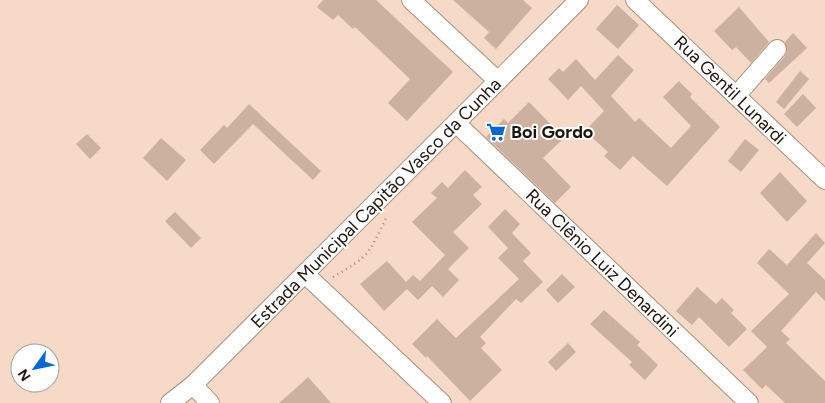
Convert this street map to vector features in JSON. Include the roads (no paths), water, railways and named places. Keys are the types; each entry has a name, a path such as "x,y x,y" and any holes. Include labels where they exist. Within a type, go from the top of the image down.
{"street":[{"path":"411,0 498,81"},
{"name":"Estrada Municipal Capitão Vasco da Cunha","path":"170,403 193,385 578,0"},
{"name":"Rua Gentil Lunardi","path":"635,0 825,180"},
{"path":"736,96 777,49"},
{"name":"Rua Clênio Luiz Denardini","path":"456,123 749,403"},
{"path":"305,274 442,403"},
{"path":"193,385 210,403"}],"place":[{"name":"Boi Gordo","path":"496,132"}]}
